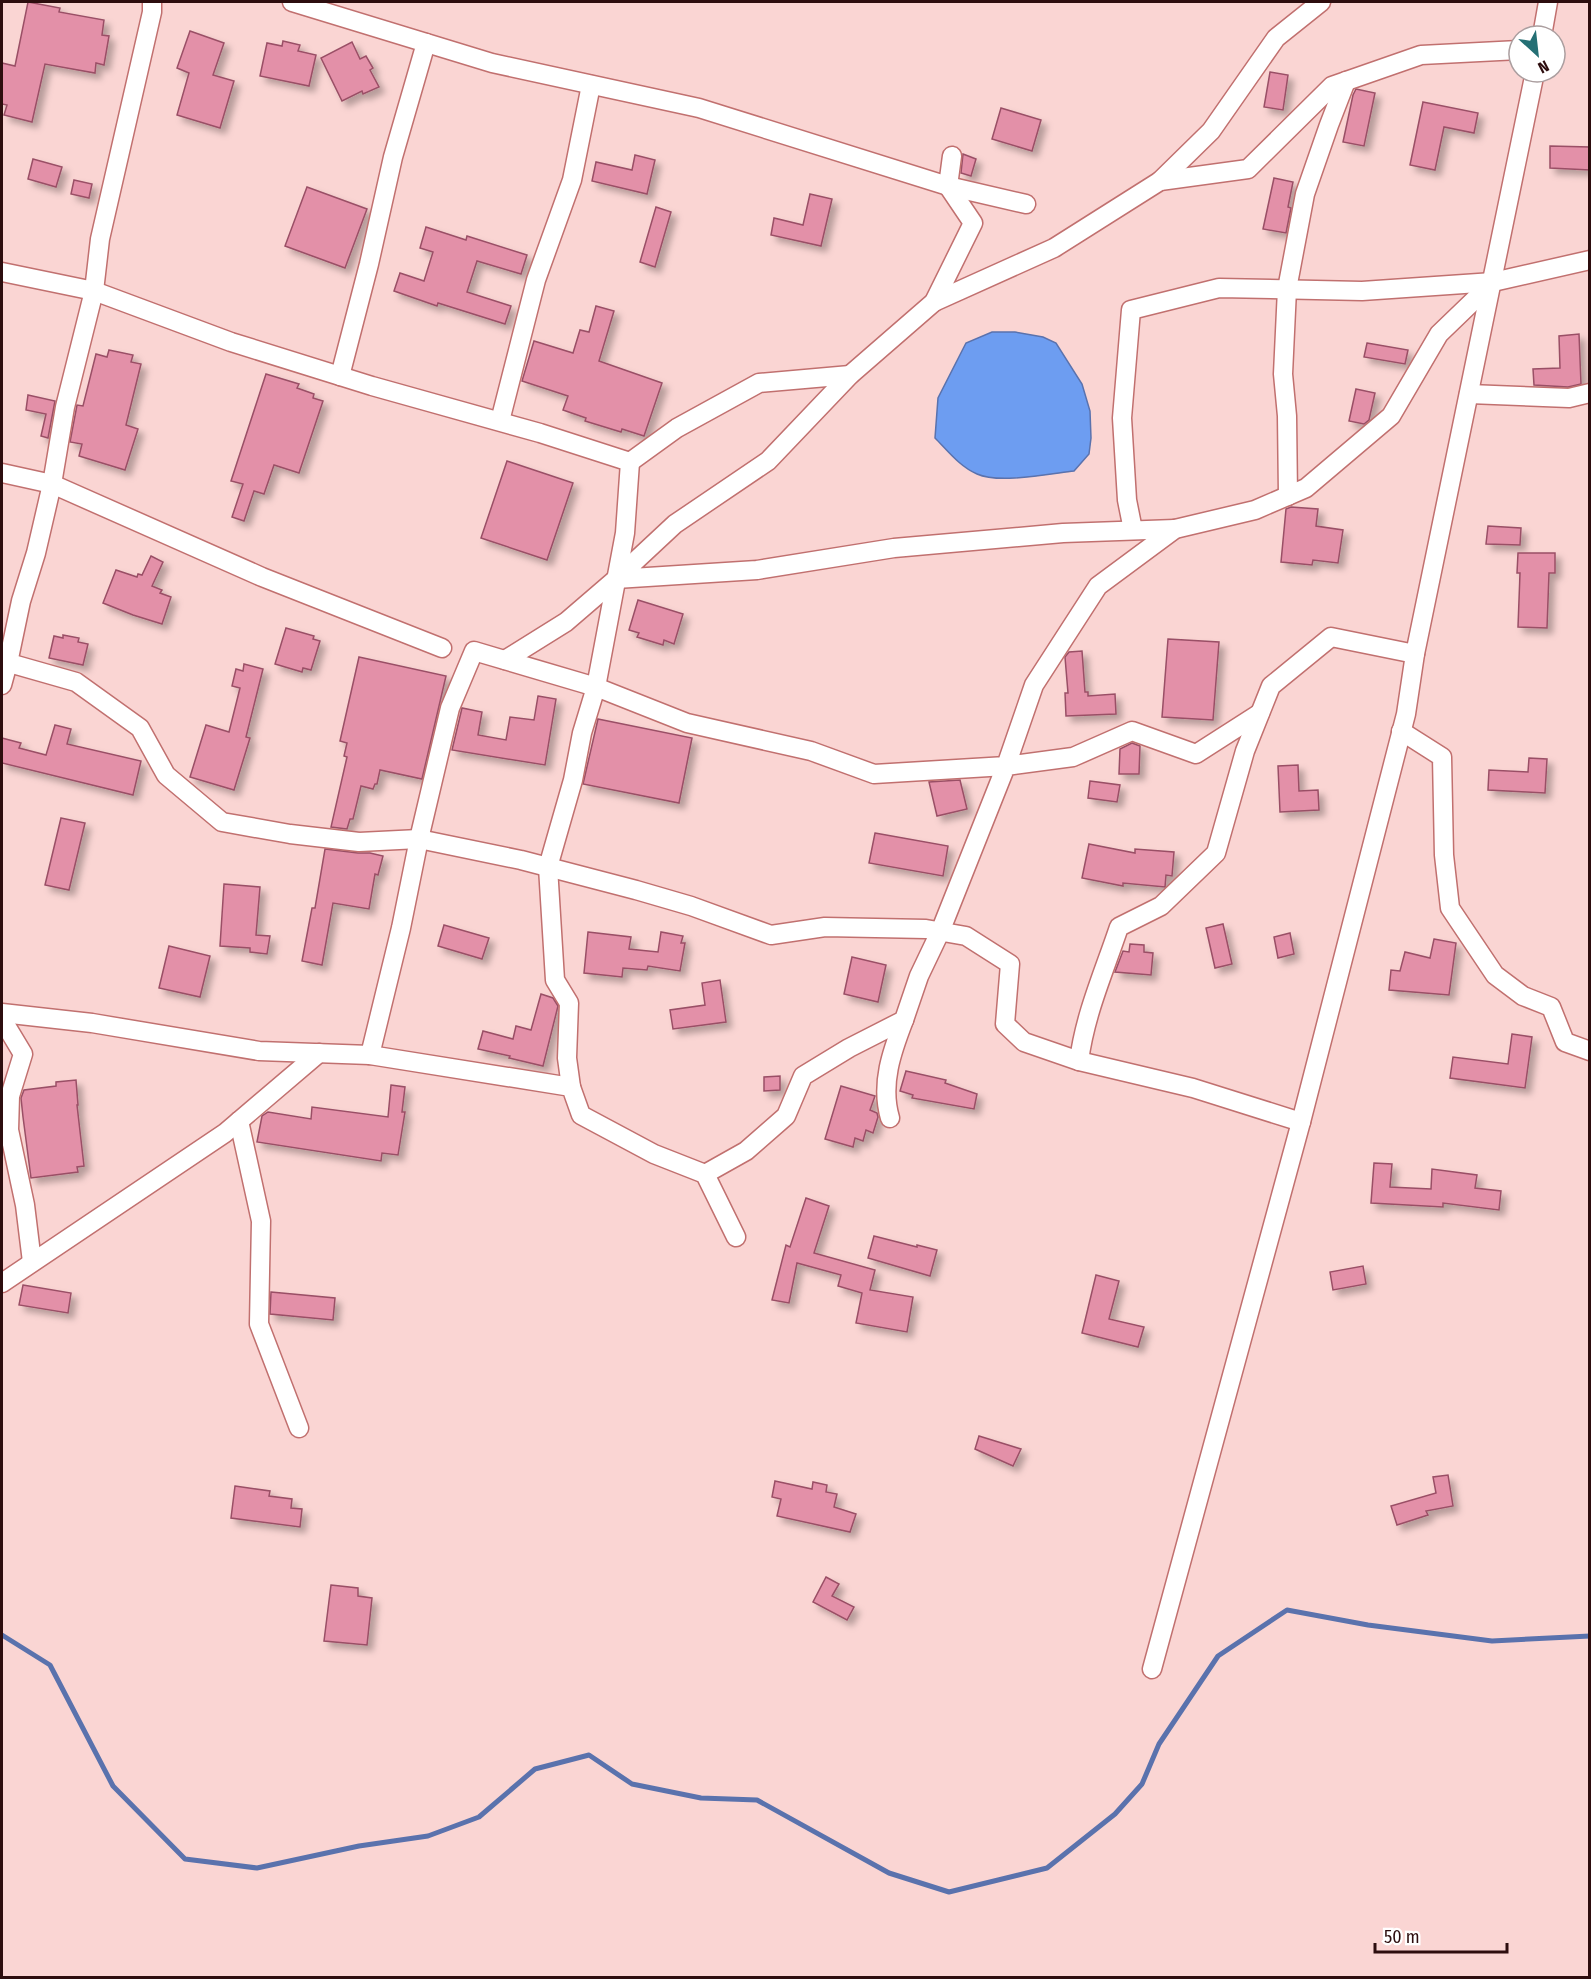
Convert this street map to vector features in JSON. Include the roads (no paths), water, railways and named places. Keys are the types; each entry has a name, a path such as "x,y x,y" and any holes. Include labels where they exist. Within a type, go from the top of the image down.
{"street":[{"path":"2,685 5,662 36,553 52,484 65,407 94,291 100,239 152,12 152,2"},
{"path":"292,2 492,63 699,108 948,186 1026,204"},
{"path":"505,660 566,622 675,524 768,461 850,375 934,302 1054,248 1160,181 1211,131 1276,38 1321,2"},
{"path":"1544,24 1548,2"},
{"path":"339,376 369,264 393,157 426,43"},
{"path":"1160,181 1248,169 1332,86 1421,55 1507,51"},
{"path":"1288,496 1287,416 1282,374 1287,290 1305,194 1346,81"},
{"path":"1152,1669 1301,1122 1406,714 1415,654 1533,84"},
{"path":"500,422 536,280 572,180 591,85"},
{"path":"934,302 973,223 948,186 952,156"},
{"path":"1133,530 1127,500 1122,418 1131,310 1219,288 1362,291 1492,282 1590,260"},
{"path":"2,272 94,291 231,342 630,462"},
{"path":"616,579 757,570 894,548 1063,533 1175,529 1255,510 1306,488 1391,416 1439,334 1492,282"},
{"path":"630,462 677,428 759,383 850,375"},
{"path":"1469,394 1569,398 1590,393"},
{"path":"630,462 625,533 596,687 548,867 555,980 569,1003 567,1058 571,1087 581,1115 654,1154 705,1173 736,1237"},
{"path":"2,473 52,484 262,577 442,648"},
{"path":"890,1118 886,1107 886,1083 891,1054 919,976 940,932 1006,766 1034,684 1098,586 1175,529"},
{"path":"1078,1061 1085,1024 1119,927 1161,906 1216,853 1245,751 1271,686 1331,638 1415,654"},
{"path":"370,1055 450,708 474,651 596,687 687,723 811,751 873,774 1006,766 1073,757 1132,731 1196,754 1260,713"},
{"path":"5,662 76,682 140,728 166,775 222,822 290,834 359,842 419,838 548,867 636,890 691,906 771,935 825,927 926,929 966,936 1010,964 1005,1024 1024,1042 1078,1061 1193,1088 1301,1122"},
{"path":"1401,731 1442,757 1444,855 1450,908 1495,975 1522,996 1551,1008 1565,1042 1590,1051"},
{"path":"2,1013 92,1023 259,1051 370,1055 571,1087"},
{"path":"2,1019 23,1054 10,1096 9,1130 25,1205 32,1262"},
{"path":"705,1173 746,1151 786,1116 803,1076 849,1048 904,1020"},
{"path":"2,1283 225,1133 319,1053"},
{"path":"239,1121 261,1221 260,1324 298,1428"}],"water":[{"path":"992,332 1015,332 1043,337 1056,343 1082,384 1090,411 1091,438 1089,454 1074,471 1011,478 986,477 965,467 935,438 938,398 966,343"}],"waterway":[{"path":"2,1635 50,1665 113,1786 185,1859 257,1868 359,1846 428,1836 479,1817 535,1769 589,1755 632,1784 701,1798 757,1800 889,1873 949,1892 1047,1868 1115,1814 1142,1784 1159,1744 1218,1656 1287,1610 1368,1625 1492,1641 1590,1636"}]}
